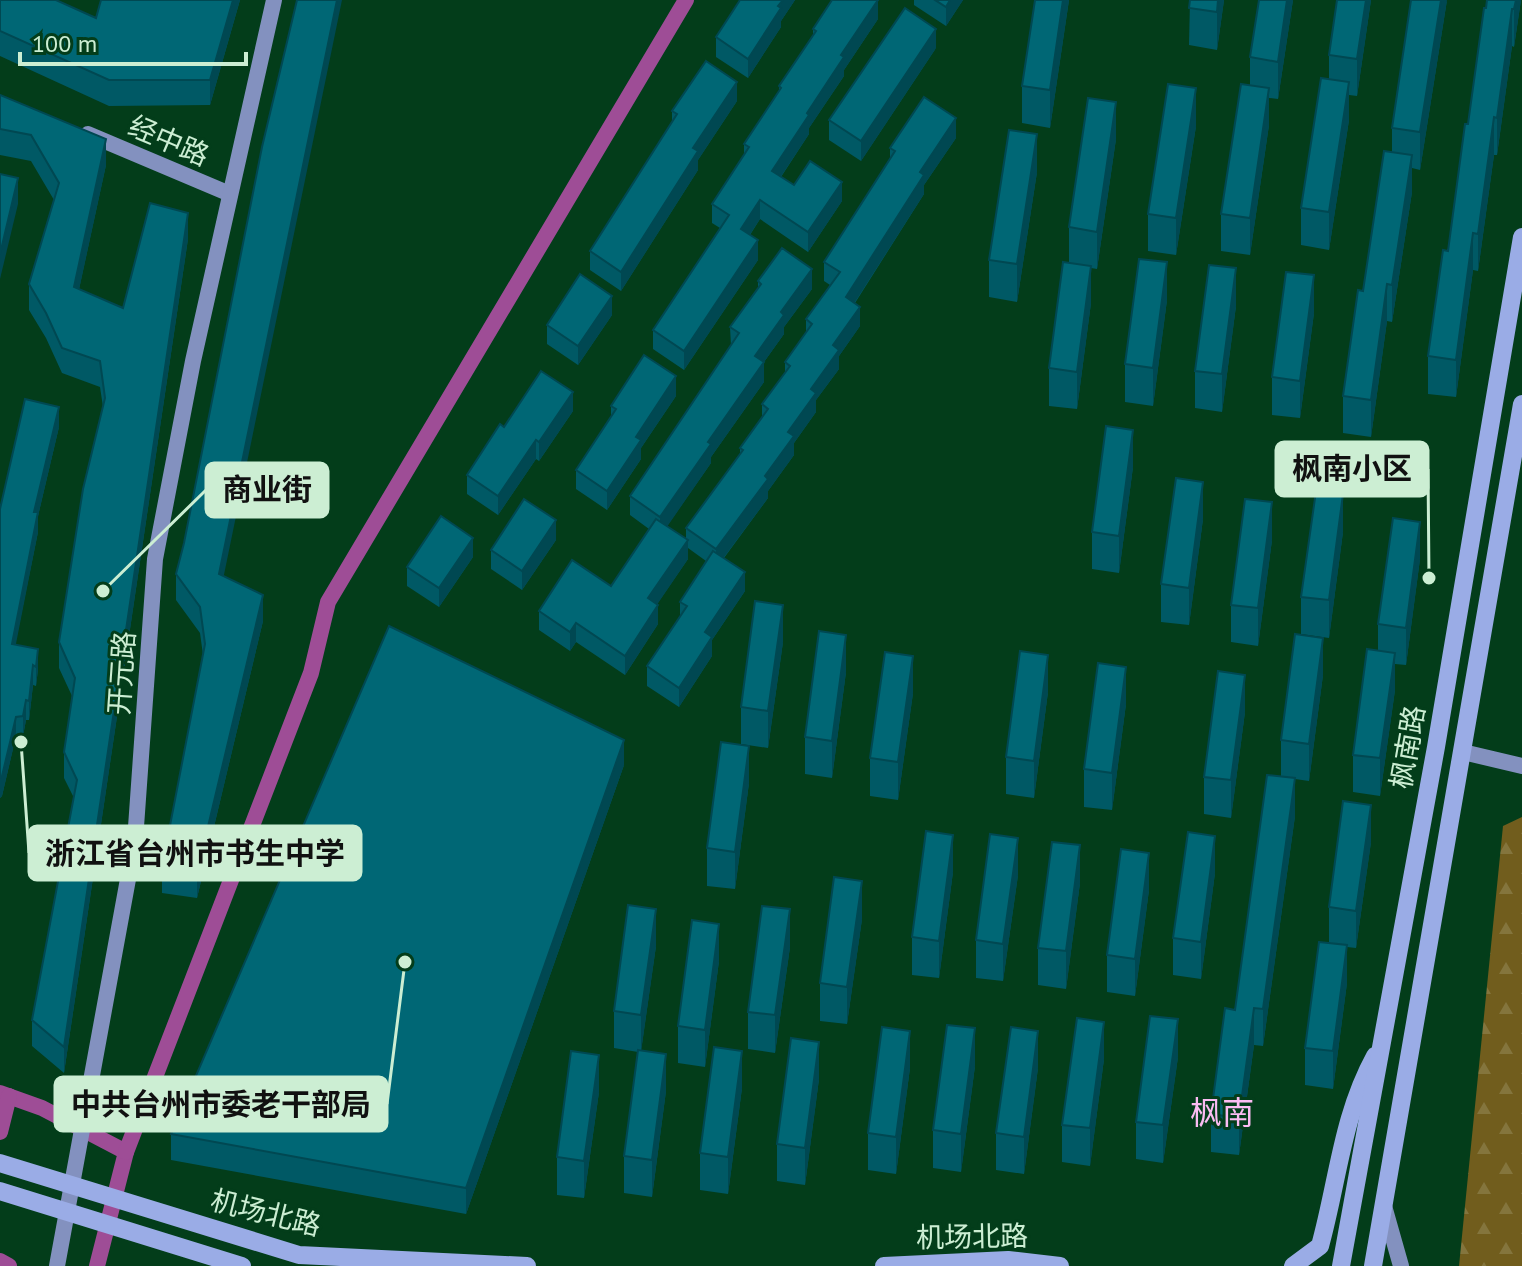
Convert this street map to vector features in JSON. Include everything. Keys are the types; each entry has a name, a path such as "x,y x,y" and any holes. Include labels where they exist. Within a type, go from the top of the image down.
{"main road":[{"name":"开元路","path":"58,1260 135,841 155,559 193,361 274,0"},
{"name":"经中路","path":"72,127 230,194"},
{"name":"枫南路","path":"1341,1266 1383,1043 1522,237"},
{"name":"枫南路","path":"1373,1266 1522,404"},
{"path":"1463,752 1522,766"},
{"path":"1293,1266 1320,1246 1346,1125 1361,1082 1383,1043"},
{"name":"机场北路","path":"0,1163 299,1255 527,1266"},
{"name":"机场北路","path":"0,1191 242,1266"},
{"path":"1384,1203 1401,1266"},
{"name":"机场北路","path":"884,1266 1008,1260 1060,1266"}],"green space":[{"path":"1522,817 1522,1266 1459,1266 1503,826"}],"building":[{"path":"0,0 56,0 96,18 101,0 233,0 210,80 109,80 0,31"},
{"path":"297,0 337,0 219,574 263,595 197,873 162,867 205,644 200,607 176,574 262,147"},
{"path":"740,0 783,0 748,59 716,37"},
{"path":"832,0 878,0 841,55 844,57 772,171 794,185 810,161 842,182 808,232 760,200 741,229 758,240 684,351 653,330 729,215 712,204 749,147 744,144 816,31 813,29"},
{"path":"935,0 950,0 946,7"},
{"path":"1035,0 1063,0 1050,90 1022,86"},
{"path":"1190,0 1218,0 1217,12 1189,8"},
{"path":"1259,0 1287,0 1278,62 1250,57"},
{"path":"1337,0 1366,0 1357,59 1329,55"},
{"path":"1411,0 1441,0 1420,132 1392,128"},
{"path":"1487,0 1516,0 1512,9 1497,118 1494,117 1478,234 1473,233 1456,360 1428,356 1443,250 1448,251 1465,124 1468,124"},
{"path":"905,8 936,29 861,141 829,120"},
{"path":"706,61 737,82 693,148 698,151 621,272 590,251 677,114 672,111"},
{"path":"1321,78 1349,82 1329,212 1301,208"},
{"path":"1168,84 1196,88 1176,218 1148,214"},
{"path":"1241,84 1269,88 1250,218 1221,214"},
{"path":"0,95 106,139 74,287 123,308 150,203 188,213 64,1047 32,1020 77,780 64,752 75,678 59,642 83,489 105,398 100,361 62,348 29,284 59,183 31,135 0,129"},
{"path":"924,97 956,118 920,172 924,175 846,297 860,307 833,345 839,350 811,389 816,393 788,432 794,436 765,476 768,479 716,549 686,528 743,450 740,448 768,409 762,404 790,366 785,362 812,324 806,319 840,272 824,262 895,151 890,148"},
{"path":"1088,98 1116,102 1097,232 1069,227"},
{"path":"1009,130 1037,134 1017,264 989,260"},
{"path":"1384,151 1412,155 1392,285 1387,284 1371,400 1343,396 1358,290 1363,291"},
{"path":"0,174 18,178 0,254"},
{"path":"782,248 812,269 755,356 764,362 660,517 630,496 739,333 730,327"},
{"path":"1139,259 1167,262 1153,368 1125,364"},
{"path":"1063,262 1091,266 1077,372 1049,368"},
{"path":"1209,265 1236,268 1222,374 1195,371"},
{"path":"1286,272 1314,275 1300,381 1272,377"},
{"path":"580,274 612,296 578,346 547,325"},
{"path":"644,355 676,376 636,437 641,440 607,491 576,470 616,409 611,406"},
{"path":"541,371 573,392 498,496 467,475 500,424 504,427"},
{"path":"25,399 59,407 34,512 38,512 12,644 38,649 36,667 33,665 29,701 26,700 23,716 16,717 0,778 0,509"},
{"path":"1106,426 1133,430 1119,536 1092,532"},
{"path":"1176,478 1203,482 1189,588 1161,584"},
{"path":"1316,491 1343,494 1329,600 1301,597"},
{"path":"524,499 556,520 522,571 491,550"},
{"path":"1245,499 1272,502 1258,608 1231,605"},
{"path":"441,516 473,538 439,588 407,567"},
{"path":"1393,518 1420,522 1406,628 1378,624"},
{"path":"656,519 688,540 648,598 658,605 625,656 576,623 570,632 539,611 572,560 611,586"},
{"path":"713,551 745,572 705,632 712,637 679,688 647,666 687,606 680,602"},
{"path":"755,601 783,605 768,711 741,707"},
{"path":"389,626 624,740 466,1188 171,1134"},
{"path":"819,631 846,635 832,741 805,737"},
{"path":"1295,634 1323,638 1309,744 1281,740"},
{"path":"1367,649 1395,653 1380,758 1353,755"},
{"path":"1020,651 1048,655 1034,761 1006,757"},
{"path":"885,652 913,656 898,762 870,758"},
{"path":"1098,663 1126,667 1112,773 1084,769"},
{"path":"1218,671 1245,675 1231,780 1204,777"},
{"path":"721,742 749,746 735,852 707,848"},
{"path":"1267,775 1295,778 1263,1009 1254,1008 1239,1118 1211,1114 1225,1008 1235,1010"},
{"path":"1343,801 1371,805 1356,911 1329,907"},
{"path":"926,831 953,835 939,941 912,937"},
{"path":"1188,832 1215,836 1201,942 1173,938"},
{"path":"990,834 1018,838 1003,944 976,940"},
{"path":"1052,842 1080,845 1066,951 1038,948"},
{"path":"1121,849 1149,853 1135,959 1107,955"},
{"path":"834,877 862,881 847,987 820,983"},
{"path":"628,905 656,909 641,1015 614,1011"},
{"path":"762,906 790,909 775,1015 748,1012"},
{"path":"692,920 719,924 705,1030 678,1026"},
{"path":"1319,942 1347,945 1333,1051 1305,1048"},
{"path":"1150,1016 1178,1019 1163,1125 1136,1122"},
{"path":"1077,1018 1104,1022 1090,1128 1062,1125"},
{"path":"947,1025 975,1028 961,1134 933,1130"},
{"path":"882,1027 910,1031 896,1137 868,1133"},
{"path":"1011,1027 1038,1031 1024,1137 996,1133"},
{"path":"791,1038 819,1042 805,1148 777,1144"},
{"path":"714,1047 742,1051 728,1157 700,1153"},
{"path":"638,1050 666,1054 652,1160 624,1156"},
{"path":"571,1051 599,1055 584,1161 557,1157"}],"waterway":[{"path":"126,1152 311,673 328,602 686,0"},
{"path":"0,1093 42,1108 126,1152 97,1266"},
{"path":"0,1132 9,1096"},
{"path":"0,1261 9,1266"}],"place":[{"name":"枫南小区","path":"1429,578"},
{"name":"商业街","path":"103,591"},
{"name":"浙江省台州市书生中学","path":"21,742"},
{"name":"中共台州市委老干部局","path":"405,962"}],"district":[{"name":"枫南","path":"1222,1112"}]}
